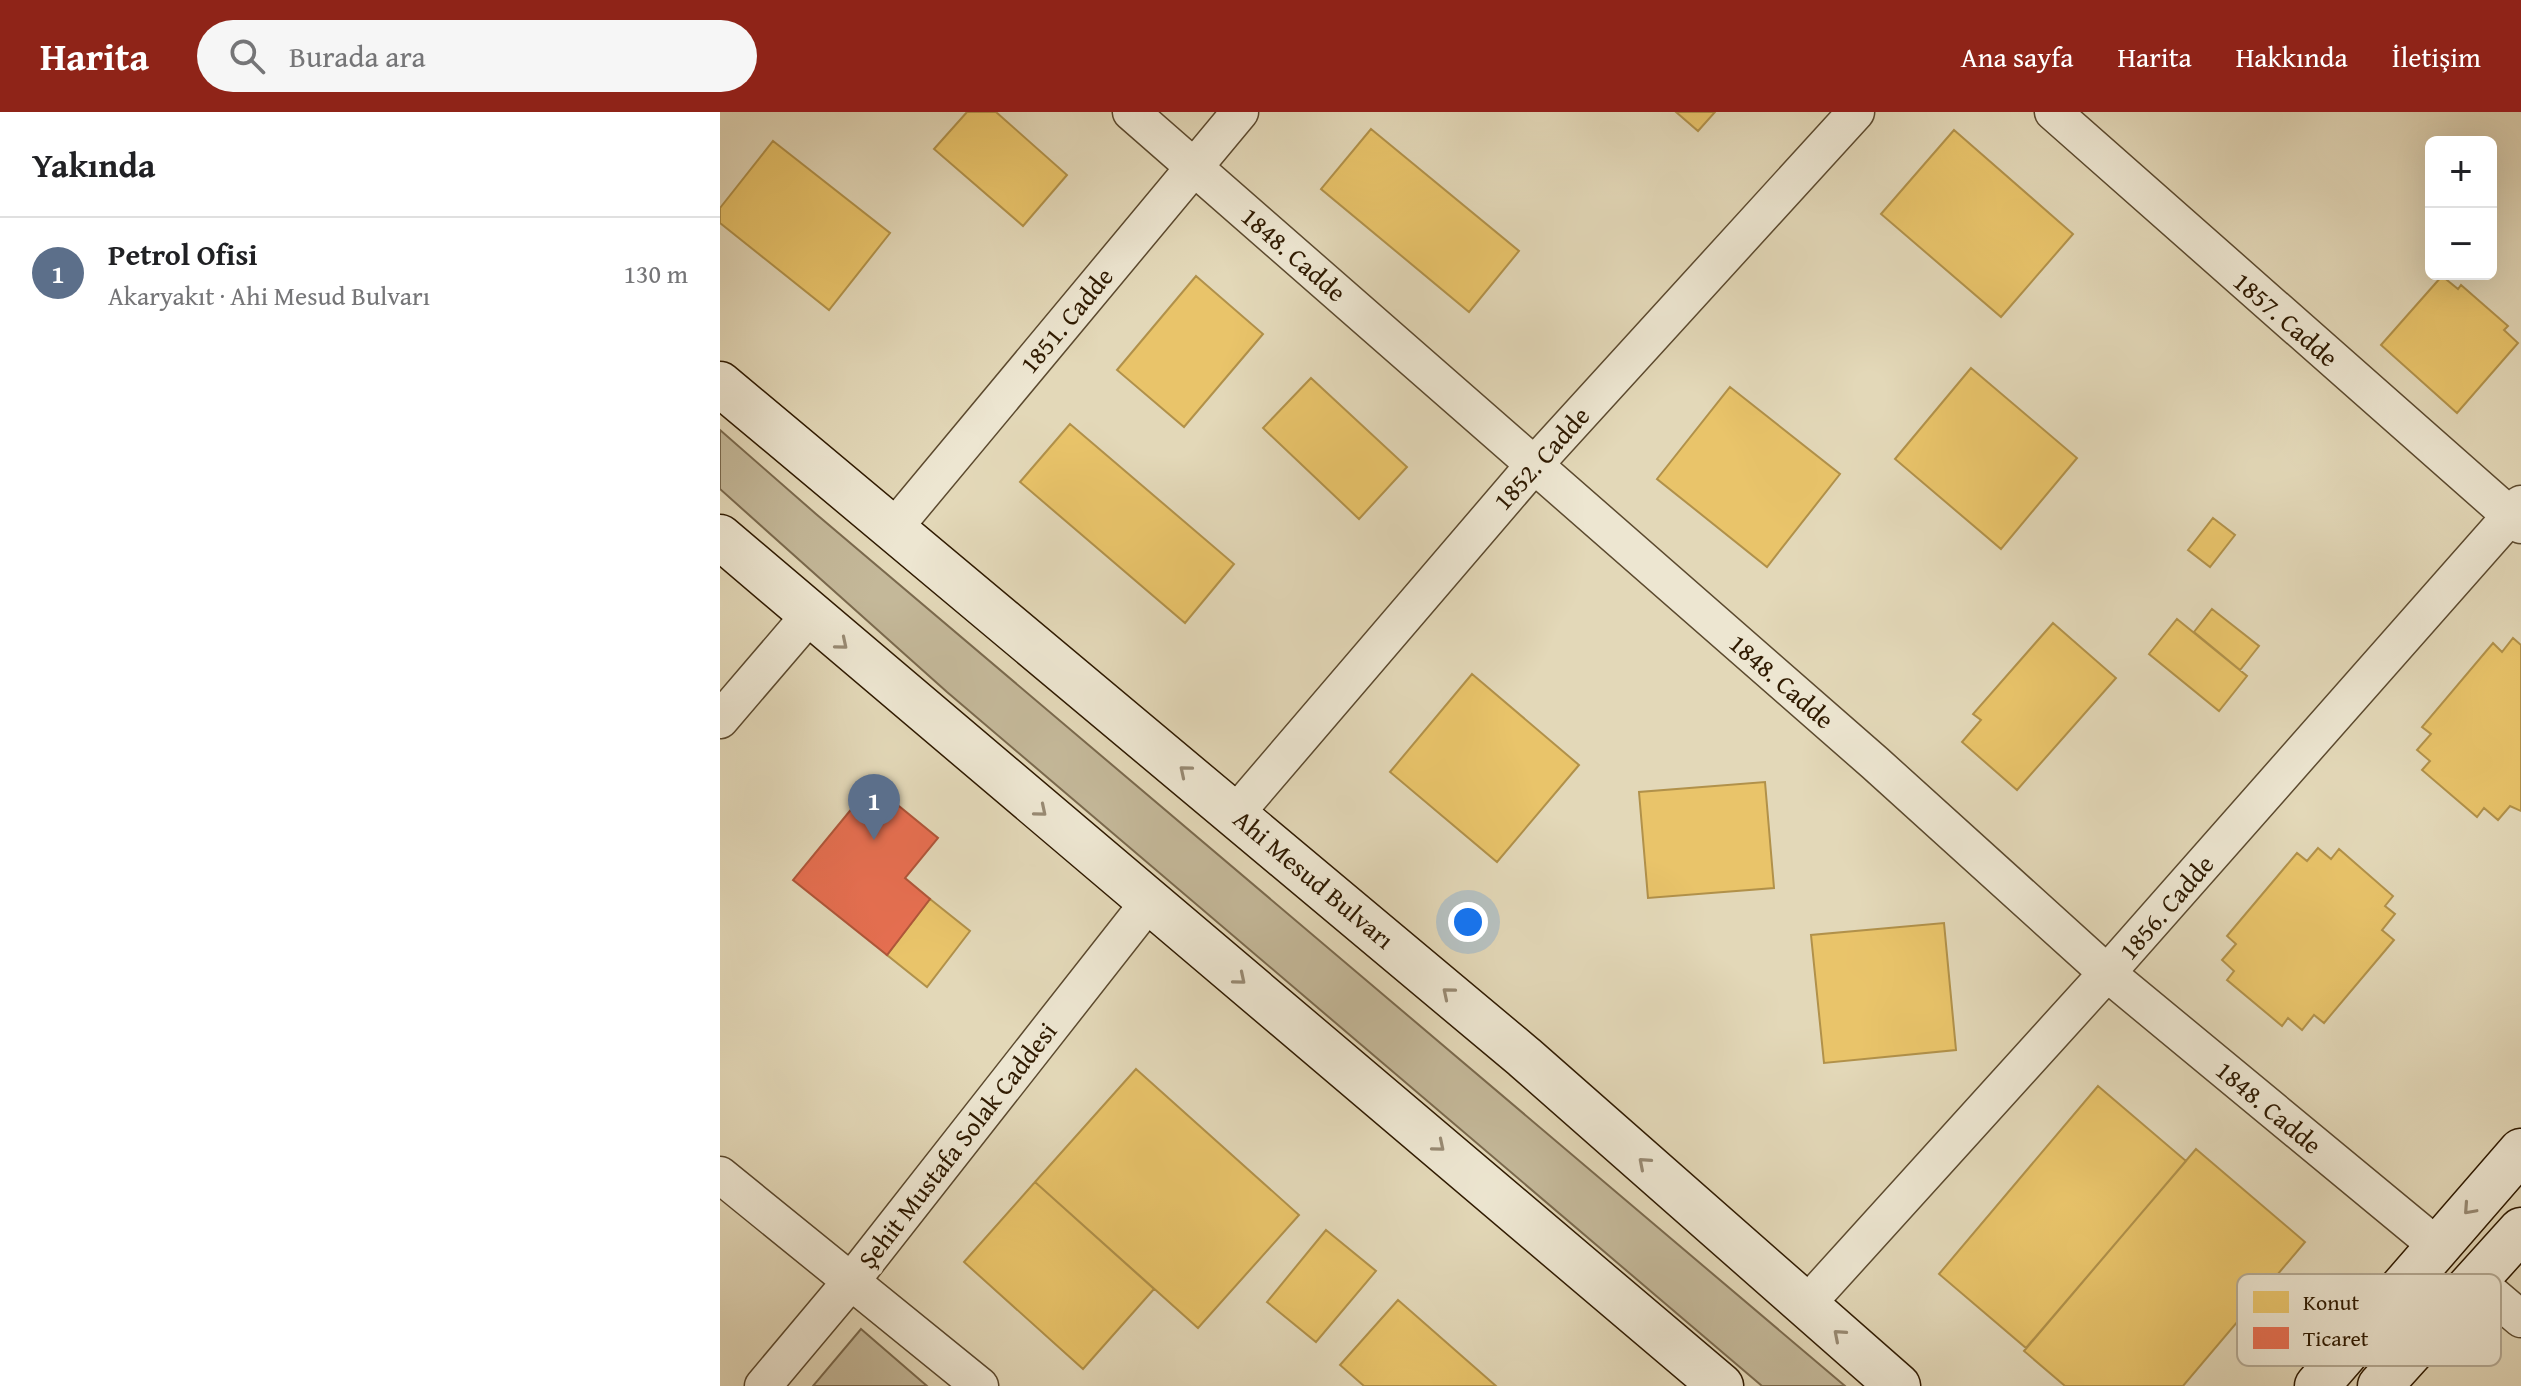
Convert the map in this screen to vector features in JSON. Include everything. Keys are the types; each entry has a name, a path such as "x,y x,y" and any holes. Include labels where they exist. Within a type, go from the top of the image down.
{"main road":[{"name":"Ahi Mesud Bulvarı","path":"720,384 1524,1057 1898,1386"},
{"path":"720,537 809,616 1721,1386"},
{"path":"2412,1274 2521,1151"},
{"path":"2481,1274 2521,1230"},
{"path":"2317,1386 2334,1366"},
{"path":"2380,1386 2398,1366"}],"street":[{"name":"1848. Cadde","path":"1131,112 1875,763 2107,973 2436,1245"},
{"name":"1851. Cadde","path":"893,529 1240,112"},
{"name":"1852. Cadde","path":"1236,813 1534,465 1856,112"},
{"name":"1857. Cadde","path":"2053,112 2517,515"},
{"name":"1856. Cadde","path":"1806,1305 2517,515"},
{"path":"720,720 809,616"},
{"name":"Şehit Mustafa Solak Caddesi","path":"763,1386 852,1280 1149,902"},
{"path":"720,1175 980,1386"},
{"path":"2501,1302 2521,1319"}],"shaded area":[{"path":"720,430 1845,1386 1762,1386 947,692 720,489"},
{"path":"861,1329 927,1386 813,1386"}],"building: Konut":[{"path":"967,112 996,112 1067,175 1023,226 934,149"},
{"path":"1676,112 1715,112 1698,131"},
{"path":"1371,129 1519,251 1469,312 1321,189"},
{"path":"1954,130 2073,234 2001,317 1881,214"},
{"path":"773,141 890,233 829,310 720,223 720,208"},
{"path":"1196,276 1263,334 1184,427 1117,370"},
{"path":"2438,280 2447,280 2458,289 2461,285 2508,326 2504,330 2518,343 2457,413 2381,345"},
{"path":"1971,368 2077,458 2001,549 1895,459"},
{"path":"1311,378 1407,467 1359,519 1263,428"},
{"path":"1730,387 1840,474 1767,567 1657,479"},
{"path":"1070,424 1234,564 1185,623 1020,482"},
{"path":"2213,518 2235,535 2210,567 2188,550"},
{"path":"2212,609 2259,646 2240,670 2194,632"},
{"path":"2177,619 2247,676 2219,711 2149,654"},
{"path":"2053,623 2116,678 2017,790 1962,742 1981,720 1973,714"},
{"path":"2513,638 2521,645 2521,811 2510,806 2498,820 2484,808 2477,817 2422,770 2430,761 2417,750 2431,734 2422,727 2493,643 2502,652"},
{"path":"1472,674 1579,765 1497,862 1390,772"},
{"path":"1765,782 1774,888 1648,898 1639,792"},
{"path":"2318,848 2331,859 2339,849 2393,896 2385,906 2395,914 2382,930 2394,940 2324,1023 2314,1015 2302,1030 2288,1018 2282,1026 2227,980 2234,971 2222,960 2236,944 2227,936 2297,853 2307,861"},
{"path":"930,899 970,931 927,987 887,955"},
{"path":"1944,923 1956,1050 1824,1063 1811,935"},
{"path":"1136,1069 1299,1215 1198,1328 1035,1182"},
{"path":"2098,1086 2186,1161 2026,1348 1939,1274"},
{"path":"2196,1149 2305,1242 2278,1274 2237,1274 2237,1322 2183,1386 2065,1386 2024,1351"},
{"path":"1035,1182 1154,1289 1083,1369 964,1262"},
{"path":"1326,1230 1376,1271 1316,1342 1267,1302"},
{"path":"1398,1300 1496,1386 1364,1386 1340,1365"}],"building: Ticaret":[{"path":"872,784 938,838 905,878 930,899 887,955 793,880"}],"place":[{"name":"Petrol Ofisi","path":"874,840"}]}
